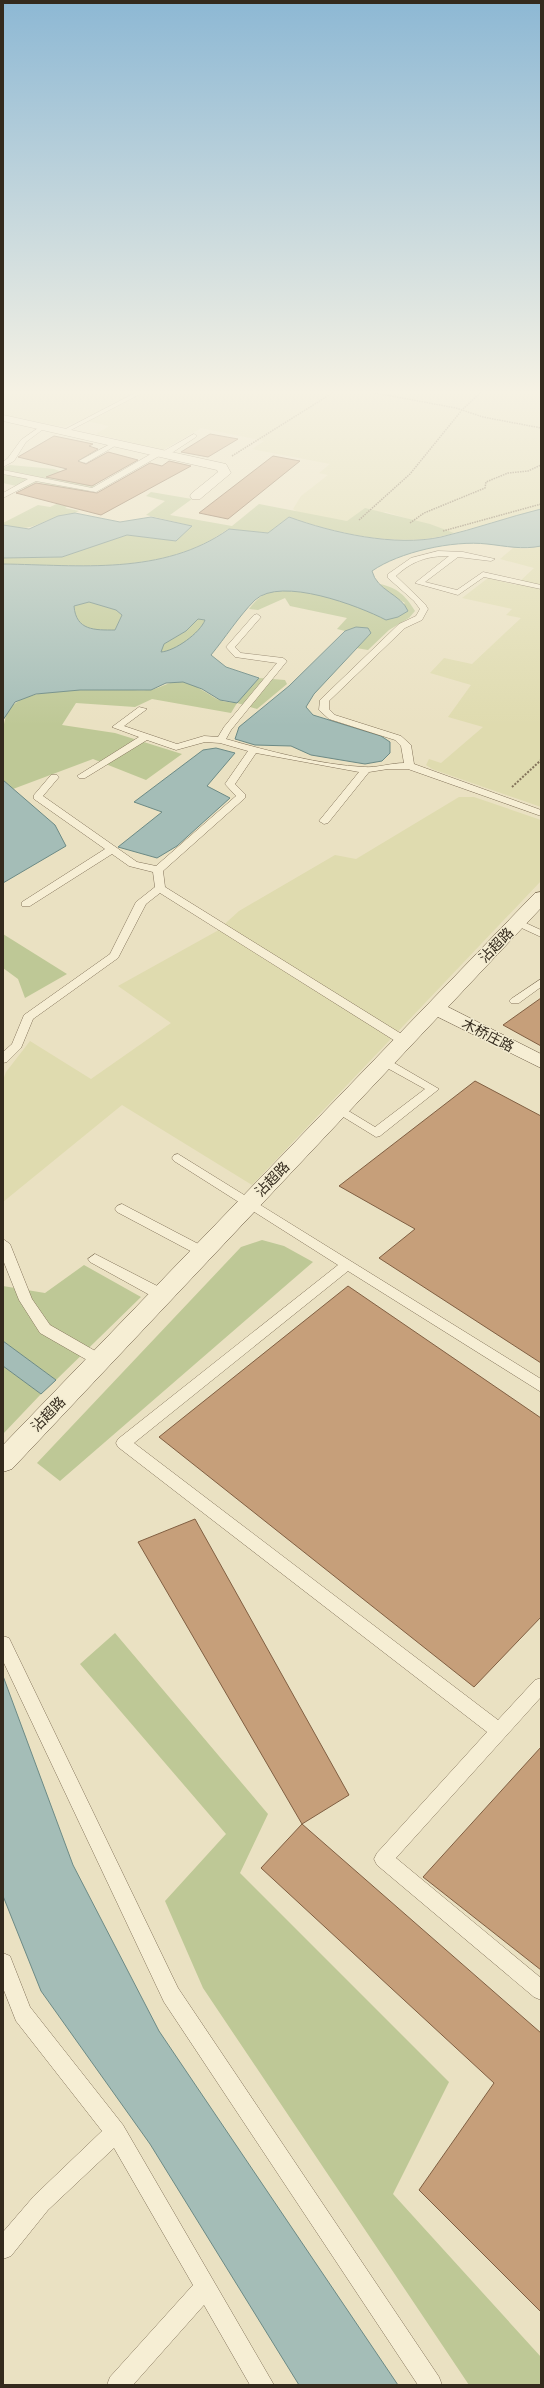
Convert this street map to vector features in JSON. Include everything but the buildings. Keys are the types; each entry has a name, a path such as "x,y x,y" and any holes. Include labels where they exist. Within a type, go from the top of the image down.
{"street":[{"name":"沾超路","path":"3,1462 541,897"},
{"name":"木桥庄路","path":"435,1008 541,1062"}],"lane":[{"path":"409,766 406,745 398,738 332,717 324,710 325,700 402,626 418,618 424,609 420,600 396,583 391,576 400,566 415,557 433,554 457,554 491,559"},
{"path":"457,554 419,583 458,593 483,574 541,587"},
{"path":"221,740 227,729 283,661 238,654 230,647 257,617"},
{"path":"142,709 117,727 176,747 192,744 204,739 221,740 254,750 366,770 388,766 409,766 541,813"},
{"path":"82,776 146,737"},
{"path":"158,870 242,796 230,784 254,750"},
{"path":"324,821 366,770"},
{"path":"54,777 37,797 133,864 158,870"},
{"path":"26,904 111,850"},
{"path":"158,870 160,888"},
{"path":"160,888 404,1041"},
{"path":"3,1058 17,1045 28,1017 114,956 131,925 141,902 160,888"},
{"path":"517,922 541,934"},
{"path":"515,1001 541,982"},
{"path":"338,1110 376,1133 433,1089 384,1061"},
{"path":"178,1158 248,1204 541,1386"},
{"path":"122,1209 203,1252"},
{"path":"3,1244 26,1300 45,1329 99,1360"},
{"path":"95,1259 162,1295"},
{"path":"347,1265 123,1443 500,1731"},
{"path":"3,1643 171,1995 431,2385"},
{"path":"541,1685 383,1859 541,1990"},
{"path":"3,1963 23,2014 116,2132 263,2385"},
{"path":"3,2248 41,2203 116,2132"},
{"path":"118,2385 206,2286"}],"path":[{"path":"360,520 378,503"},
{"path":"410,523 424,513 447,503"},
{"path":"443,531 541,504"},
{"path":"500,798 541,760"}],"shaded area":[{"path":"296,503 541,503 541,509 454,533 386,512 347,521 299,513 293,509"},
{"path":"541,546 541,807 432,769 426,765 429,759 441,763 483,727 448,717 471,685 430,673 444,658 472,664 521,618 506,615 512,609 462,598 488,578 516,585 534,568 500,559 513,548 527,549"},
{"path":"459,797 474,797 541,820 541,881 252,1185 122,1105 3,1202 3,1080 6,1072 30,1041 91,1079 171,1023 118,986 217,931 239,911 335,855 356,859"}],"green space":[{"path":"58,503 71,503 65,508 79,511 60,516 32,527 20,528 3,525 3,523 38,505 50,507"},
{"path":"162,503 186,503 170,515 232,526 259,504 347,521 365,508 430,524 454,533 435,538 414,540 371,537 328,529 289,517 268,533 228,529 203,544 176,554 148,561 90,566 3,564 3,558 62,557 127,535 176,541 192,526 146,515"},
{"path":"380,584 401,593 415,611 409,618 389,630 368,650 356,648 371,633 356,627 345,631 337,629 347,618 290,606 285,598 258,610 249,609 257,600 268,593 296,591 345,602 386,620 405,603 386,592"},
{"path":"89,602 116,610 122,615 115,630 94,629 83,625 78,620 74,606"},
{"path":"198,619 205,620 193,636 174,649 161,652 164,644 186,631"},
{"path":"259,678 285,680 287,684 257,709 237,703"},
{"path":"179,681 193,685 219,700 237,703 231,713 152,699 135,707 76,703 62,725 115,733 182,754 146,780 93,759 13,789 3,780 2,744 5,717 8,711 18,702 33,695 73,690 149,690"},
{"path":"3,934 67,974 25,998 18,979 3,968"},
{"path":"262,1240 284,1246 313,1262 60,1481 37,1463 241,1247"},
{"path":"84,1265 141,1297 56,1380 3,1341 3,1286 45,1293"},
{"path":"3,1366 41,1394 3,1434"},
{"path":"115,1633 268,1814 240,1873 449,2082 393,2194 541,2357 541,2385 469,2385 203,1988 165,1901 226,1834 80,1664"}],"water":[{"path":"541,509 541,546 521,548 473,543 443,546 411,553 383,564 372,571 379,583 405,605 408,611 398,617 386,620 340,601 301,592 283,591 267,593 255,600 211,655 226,667 259,678 237,703 220,700 202,689 183,682 166,683 151,690 80,690 36,694 15,702 3,720 3,564 91,566 149,561 177,554 203,544 229,529 268,533 289,517 306,523 364,537 423,540 441,537","holes":["89,602 116,610 122,615 115,630 94,629 83,625 78,620 74,606","198,619 205,620 193,636 180,645 161,652 164,644 186,631"]},
{"path":"75,513 120,522 151,517 192,526 176,541 127,535 62,557 3,558 3,525 29,529 58,516"},
{"path":"356,627 368,628 371,633 314,694 306,707 313,715 381,736 390,742 390,753 382,761 365,764 311,755 291,746 255,745 235,739 239,727 289,686 345,631"},
{"path":"216,748 235,753 207,786 230,798 177,846 157,858 118,847 162,812 134,802 203,750"},
{"path":"3,780 55,825 66,846 3,883"},
{"path":"3,1341 56,1380 41,1394 3,1366"},
{"path":"3,1676 73,1865 159,2031 398,2385 299,2385 150,2144 41,1991 3,1896"}]}
